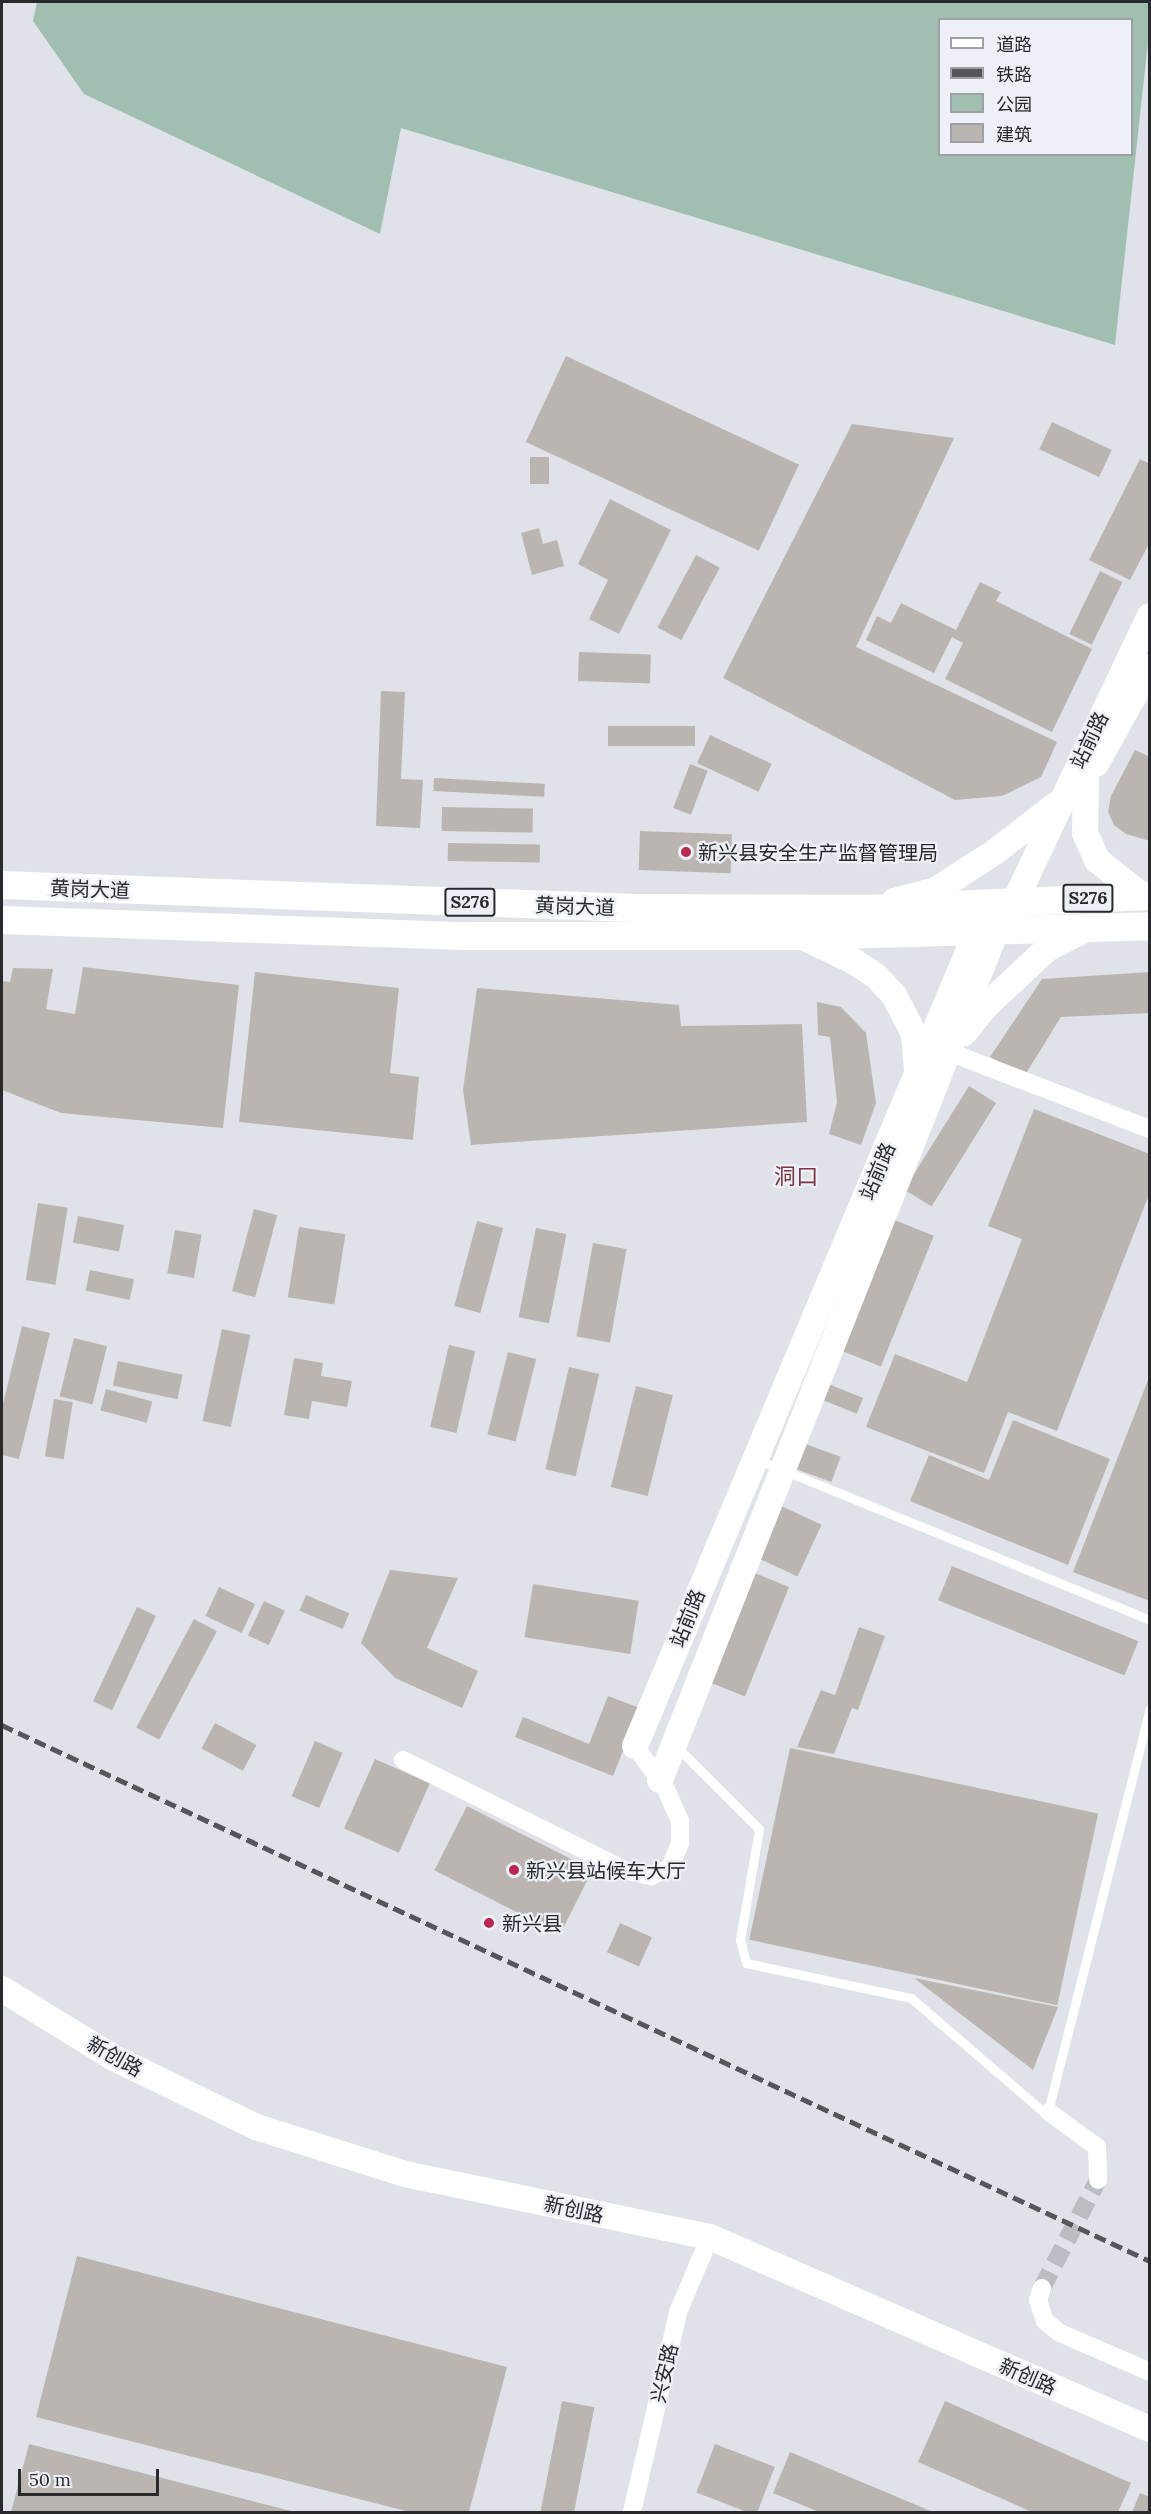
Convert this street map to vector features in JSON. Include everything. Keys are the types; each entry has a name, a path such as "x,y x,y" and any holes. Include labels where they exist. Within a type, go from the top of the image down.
{"main road":[{"name":"黄岗大道","path":"2,885 634,908 865,909 1146,896"},
{"path":"73,922 75,889"},
{"name":"黄岗大道","path":"2,920 471,936 801,936 1149,926"}],"street":[{"name":"站前路","path":"1024,901 1059,802 1149,616"},
{"name":"站前路","path":"635,1746 754,1458 918,1076 986,931 1024,901 1086,781 1149,667"},
{"path":"1086,781 1085,832 1097,860 1146,896"},
{"path":"865,909 936,890 996,851 1059,802"},
{"path":"1089,928 1047,949 987,1005 948,1052 1149,1129"},
{"name":"站前路","path":"660,1780 948,1052 986,931"},
{"path":"801,936 855,962 876,976 894,995 914,1034 918,1076"},
{"path":"403,1760 627,1871 651,1876 670,1868 680,1843 680,1821 660,1780 635,1746"},
{"name":"新创路","path":"2,1989 112,2057 256,2127 405,2174 710,2237 1149,2429"},
{"path":"1049,2112 1097,2147 1098,2180"},
{"name":"兴安路","path":"632,2512 678,2312 710,2237"},
{"path":"1042,2288 1038,2300 1045,2321 1060,2333 1149,2372"}],"lane":[{"path":"754,1458 1149,1620"},
{"path":"675,1744 759,1829 740,1940 746,1963 911,1998 1043,2113 1049,2112 1149,1709"}],"green space":[{"path":"37,2 1149,2 1149,33 1115,345 401,128 380,234 84,94 33,21"}],"building":[{"path":"566,356 799,465 759,551 526,442"},
{"path":"1052,422 1112,450 1099,477 1039,449"},
{"path":"852,424 954,438 856,647 1057,742 1041,777 1002,796 955,800 723,678"},
{"path":"530,457 549,457 549,484 530,484"},
{"path":"1140,459 1150,464 1150,542 1130,580 1089,560"},
{"path":"610,499 671,530 619,634 589,619 608,580 578,564"},
{"path":"539,528 543,544 557,540 564,566 532,575 521,533"},
{"path":"696,555 720,568 681,640 658,627"},
{"path":"1100,571 1122,582 1092,645 1069,634"},
{"path":"980,582 1001,592 996,601 1092,649 1052,732 945,679 963,643 952,637 934,673 866,640 877,616 891,623 901,603 956,630"},
{"path":"579,652 651,655 650,683 578,681"},
{"path":"381,691 405,692 401,779 423,780 420,828 376,826"},
{"path":"608,726 695,726 695,746 608,746"},
{"path":"710,735 772,764 759,792 697,763"},
{"path":"1135,750 1150,757 1150,841 1126,834 1114,825 1108,812 1111,796"},
{"path":"690,764 708,771 691,815 673,808"},
{"path":"434,778 545,784 544,797 433,791"},
{"path":"442,807 533,809 533,833 442,831"},
{"name":"新兴县安全生产监督管理局","path":"640,831 732,834 731,873 639,870"},
{"path":"448,843 540,845 540,863 448,861"},
{"path":"83,967 239,985 223,1128 61,1113 2,1090 2,981 10,982 13,968 53,969 46,1009 75,1014"},
{"path":"255,972 399,988 390,1073 419,1077 413,1140 239,1122"},
{"path":"1150,972 1150,1013 1061,1017 1025,1075 990,1057 1042,979"},
{"path":"477,988 679,1005 681,1026 802,1024 807,1122 471,1145 463,1090"},
{"path":"817,1002 841,1007 866,1033 876,1103 861,1145 829,1134 837,1102 830,1037 818,1035"},
{"path":"969,1086 996,1103 931,1206 904,1189"},
{"path":"1034,1109 1150,1154 1150,1192 1057,1431 1008,1412 984,1473 866,1427 895,1354 967,1382 1022,1239 988,1226"},
{"path":"38,1203 68,1208 55,1285 26,1280"},
{"path":"254,1209 277,1215 255,1297 232,1291"},
{"path":"78,1216 124,1225 119,1251 73,1243"},
{"path":"892,1219 934,1236 881,1367 839,1350"},
{"path":"477,1221 503,1228 480,1313 454,1306"},
{"path":"299,1227 345,1234 334,1304 288,1297"},
{"path":"536,1228 566,1234 549,1323 519,1317"},
{"path":"175,1230 202,1235 194,1278 167,1273"},
{"path":"593,1243 626,1249 610,1342 577,1337"},
{"path":"90,1270 134,1279 130,1300 86,1291"},
{"path":"22,1326 50,1333 19,1459 2,1455 2,1408"},
{"path":"222,1329 250,1335 231,1427 202,1421"},
{"path":"74,1338 107,1346 92,1404 59,1396"},
{"path":"449,1345 475,1351 456,1433 430,1427"},
{"path":"508,1352 536,1359 516,1441 487,1434"},
{"path":"294,1358 323,1363 321,1376 352,1381 347,1407 312,1401 309,1419 284,1415"},
{"path":"118,1361 183,1375 177,1399 113,1385"},
{"path":"569,1367 599,1374 576,1476 545,1469"},
{"path":"1150,1375 1150,1601 1073,1572"},
{"path":"826,1383 863,1398 857,1414 820,1399"},
{"path":"636,1386 673,1395 648,1496 611,1487"},
{"path":"106,1389 152,1401 147,1423 100,1410"},
{"path":"54,1399 73,1402 64,1459 45,1456"},
{"path":"1013,1420 1110,1459 1068,1565 910,1501 929,1455 989,1480"},
{"path":"803,1443 841,1457 831,1482 794,1468"},
{"path":"779,1505 822,1525 798,1577 755,1557"},
{"path":"952,1566 1138,1641 1125,1676 938,1600"},
{"path":"390,1570 458,1578 427,1648 478,1671 462,1708 395,1678 361,1643"},
{"path":"752,1572 789,1587 745,1696 708,1681"},
{"path":"533,1584 639,1601 630,1654 525,1637"},
{"path":"219,1587 255,1604 242,1633 205,1616"},
{"path":"306,1595 349,1613 343,1629 299,1611"},
{"path":"264,1601 285,1611 269,1645 248,1635"},
{"path":"137,1607 156,1616 112,1710 93,1701"},
{"path":"194,1619 217,1631 159,1740 136,1728"},
{"path":"859,1627 885,1636 858,1710 852,1708 834,1754 797,1747 821,1690 835,1695"},
{"path":"608,1696 640,1708 613,1776 515,1737 523,1717 589,1744"},
{"path":"215,1723 256,1745 243,1771 201,1749"},
{"path":"315,1741 343,1753 319,1808 292,1796"},
{"path":"790,1748 1098,1813 1057,2005 749,1940"},
{"path":"375,1759 430,1783 399,1853 344,1828"},
{"name":"新兴县站候车大厅","path":"467,1806 593,1870 560,1934 434,1870"},
{"path":"620,1923 652,1937 639,1966 607,1952"},
{"path":"914,1978 1058,2007 1033,2070"},
{"path":"77,2256 507,2367 469,2512 410,2512 36,2417"},
{"path":"562,2401 594,2407 574,2512 540,2512"},
{"path":"945,2401 1131,2483 1118,2512 1032,2512 918,2462"},
{"path":"29,2444 295,2512 11,2512"},
{"path":"715,2444 775,2467 757,2512 747,2512 696,2493"},
{"path":"790,2452 933,2512 819,2512 773,2493"},
{"path":"1140,2493 1150,2497 1150,2512 1132,2512"}],"tunnel":[{"path":"1042,2288 1098,2180"}],"railway":[{"path":"2,1725 1150,2261"}],"place":[{"name":"新兴县安全生产监督管理局","path":"686,852"},
{"name":"新兴县站候车大厅","path":"514,1870"},
{"name":"新兴县","path":"489,1923"}],"district":[{"name":"洞口","path":"796,1177"}]}
